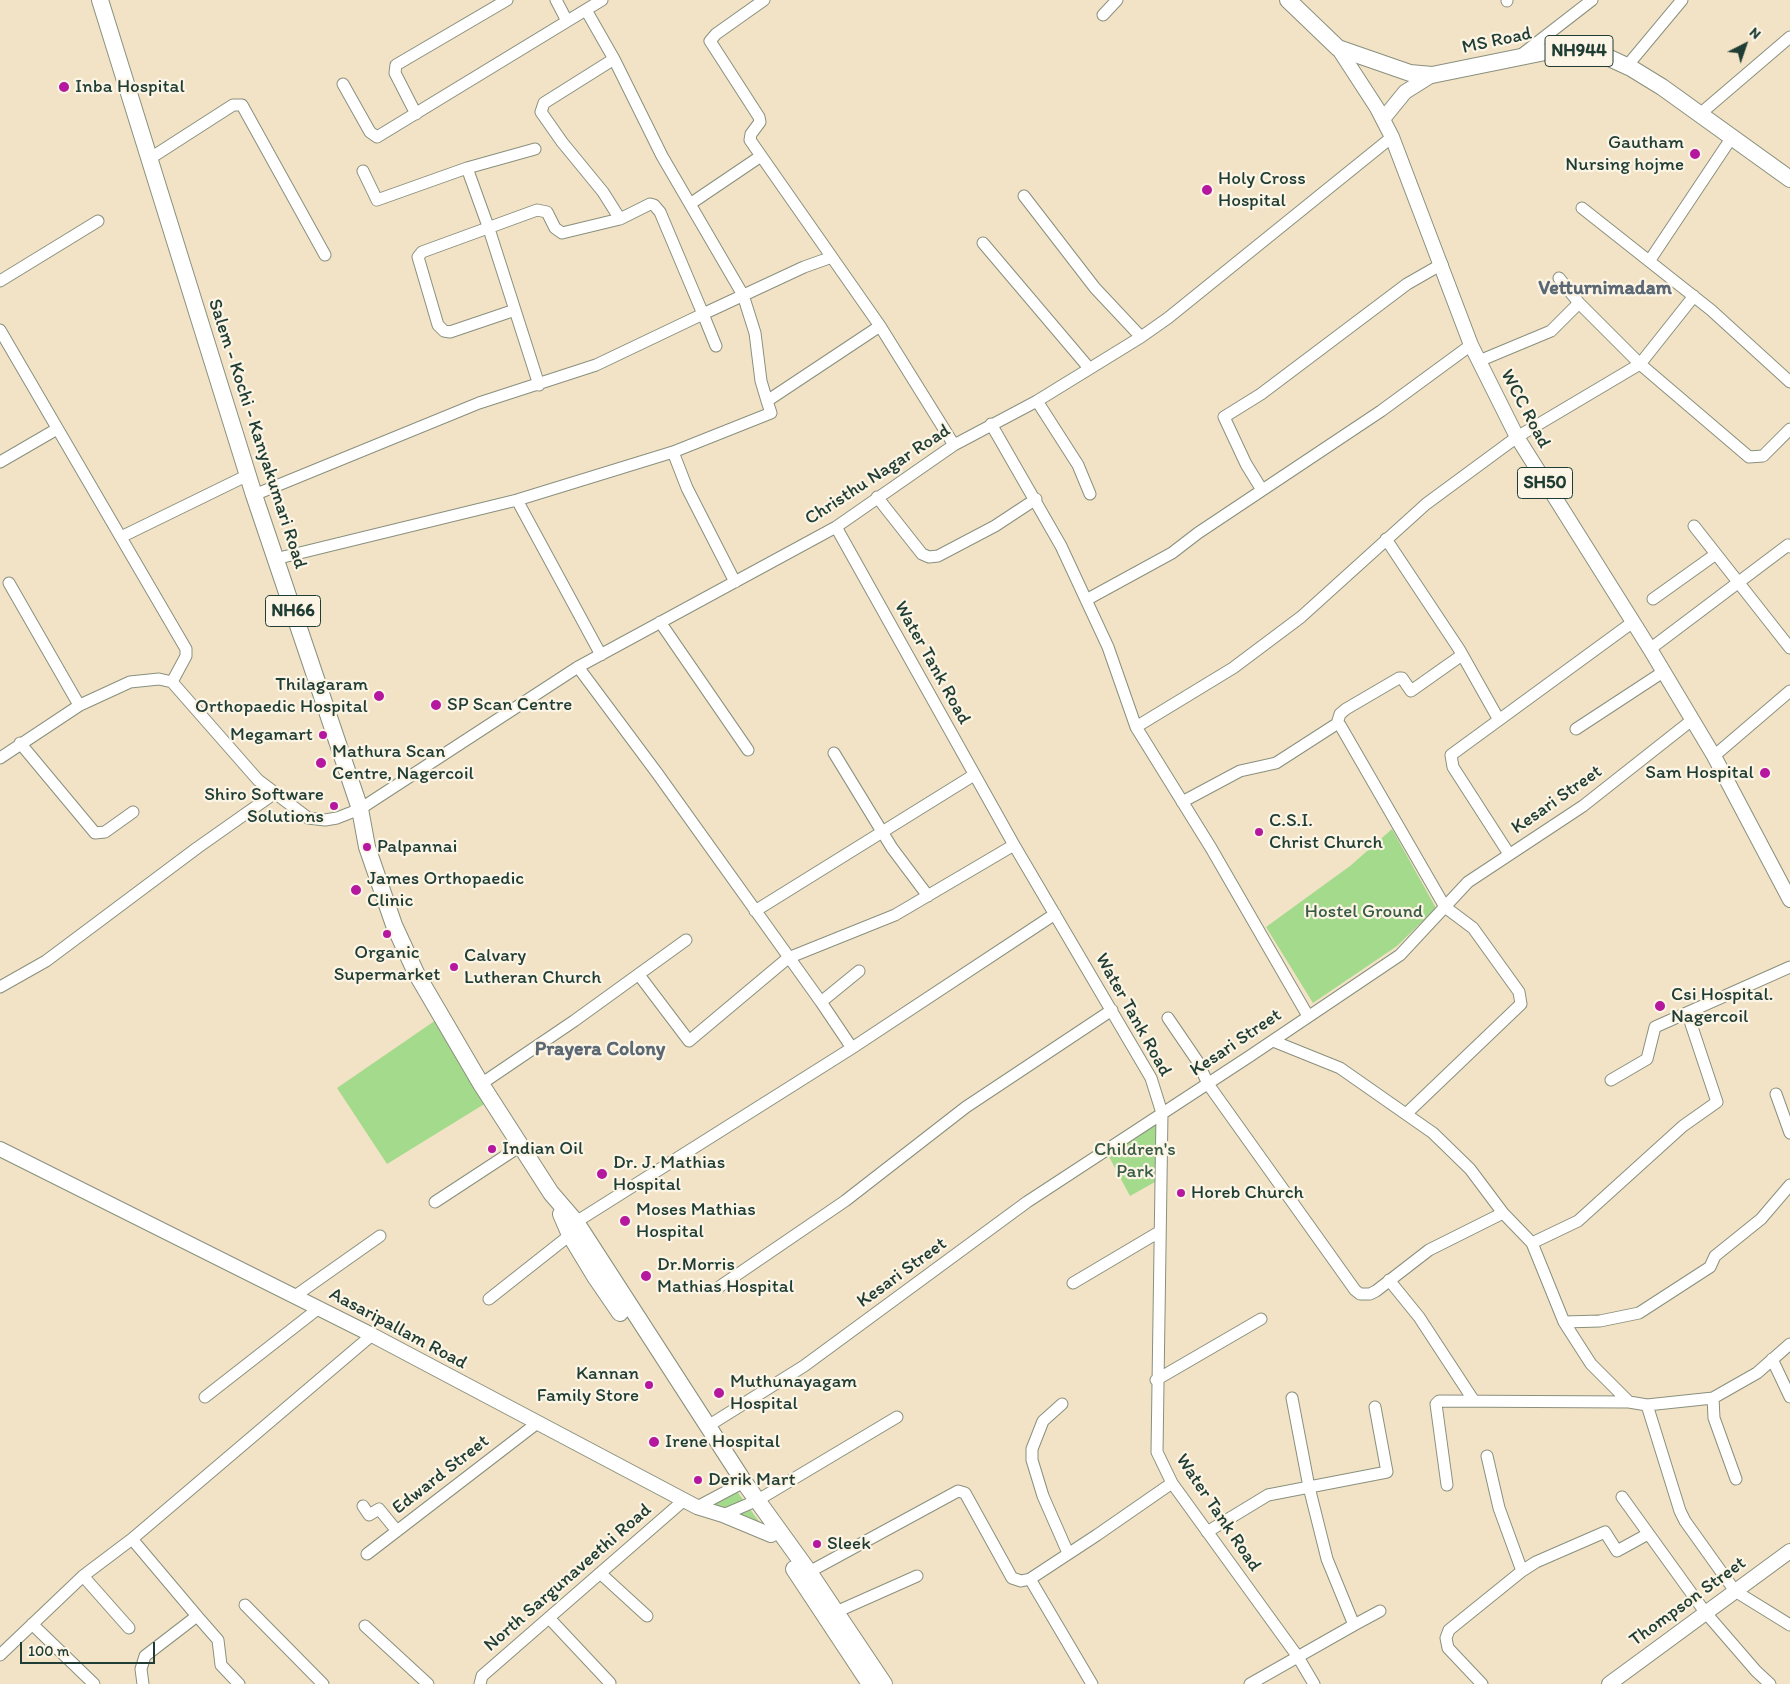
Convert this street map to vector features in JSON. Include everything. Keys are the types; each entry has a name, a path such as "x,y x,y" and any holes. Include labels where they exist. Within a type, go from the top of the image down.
{"highway":[{"name":"Salem - Kochi - Kanyakumari Road","path":"100,0 254,495 360,809 367,848 394,925 416,973 481,1084 522,1145 573,1229 708,1426 740,1484"},
{"name":"MS Road","path":"1288,0 1338,48 1410,73 1432,74 1555,50 1579,51 1604,56 1627,66 1700,114 1790,179"},
{"name":"Salem - Kochi - Kanyakumari Road","path":"573,1229 596,1278 753,1502 775,1532 809,1572 884,1684"},
{"name":"Salem - Kochi - Kanyakumari Road","path":"775,1532 870,1684"}],"main road":[{"name":"WCC Road","path":"1338,48 1383,119 1392,137 1442,264 1471,345 1517,437 1650,648 1714,756 1790,900"},
{"path":"1383,119 1405,92 1432,74"},
{"name":"Aasaripallam Road","path":"0,1149 372,1335 536,1424 697,1507 775,1532"},
{"name":"Thompson Street","path":"1609,1684 1790,1551"}],"street":[{"path":"416,114 394,73 396,65 507,0"},
{"path":"556,0 567,21"},
{"path":"343,84 374,137 416,114 602,0"},
{"path":"764,0 710,41 759,117 760,122 750,137 761,156 880,326 954,445"},
{"path":"1103,15 1117,0"},
{"path":"1520,56 1592,0"},
{"path":"1627,66 1682,0"},
{"path":"275,559 517,500 673,452 770,413 755,332 743,295 662,156 614,59 586,10"},
{"path":"1700,114 1790,37"},
{"path":"614,59 544,104 541,112 562,142 604,192 620,218"},
{"path":"149,159 233,105 242,104 325,255"},
{"path":"1650,260 1732,136"},
{"name":"Christhu Nagar Road","path":"172,682 258,780 308,818 325,820 337,818 360,809 578,667 836,527 954,445 1037,401 1141,337 1168,318 1392,137"},
{"path":"363,171 377,200 467,168 535,149"},
{"path":"690,204 761,156"},
{"path":"467,168 489,229 539,384"},
{"path":"1024,196 1095,288 1141,337"},
{"path":"515,310 450,332 444,331 438,325 418,257 422,252 537,210 547,212 555,228 562,233 620,218 650,204 656,208 716,346"},
{"path":"1582,208 1694,296 1790,382"},
{"path":"0,281 98,221"},
{"path":"983,243 1089,368"},
{"path":"254,495 479,403 596,365 743,295 832,257"},
{"path":"1262,490 1246,464 1224,417 1260,394 1406,284 1442,264"},
{"path":"1559,278 1579,303 1640,364 1749,458 1763,456 1790,429"},
{"path":"1136,727 1233,668 1301,617 1426,504 1517,437 1640,364 1694,296"},
{"path":"1479,362 1551,331 1579,303"},
{"path":"767,401 880,326"},
{"path":"0,330 186,649 186,656 172,682 146,679 130,682 79,706 20,743 0,758"},
{"path":"1086,600 1172,553 1198,533 1381,411 1471,345"},
{"path":"1037,401 1078,465 1090,494"},
{"path":"991,424 1061,546 1108,648 1136,727 1308,1016"},
{"path":"0,462 58,429"},
{"path":"673,452 687,488 735,582"},
{"path":"120,537 248,475"},
{"path":"877,497 922,554 929,557 938,556 995,526 1036,500"},
{"path":"517,500 601,655"},
{"path":"1694,526 1790,648"},
{"name":"Water Tank Road","path":"836,527 1014,845 1151,1078 1162,1113 1158,1232 1156,1452 1172,1483 1298,1657 1314,1684"},
{"path":"1386,539 1462,655 1499,720"},
{"path":"1650,648 1789,545"},
{"path":"1653,599 1716,554"},
{"path":"9,583 79,706"},
{"path":"660,622 748,750"},
{"path":"1509,854 1453,767 1450,759 1454,750 1499,720 1633,622"},
{"path":"1182,802 1240,771 1276,763 1337,724 1340,714 1346,709 1399,678 1402,678 1411,691 1462,655"},
{"path":"578,667 821,1002 852,1048"},
{"path":"1576,729 1663,672"},
{"path":"1714,756 1790,691"},
{"name":"Kesari Street","path":"708,1426 804,1366 1027,1202 1273,1041 1400,955 1468,882 1583,806 1692,720"},
{"path":"1337,724 1341,726 1445,907 1474,928 1520,992 1521,1004 1407,1113"},
{"path":"20,743 95,833 105,832 133,812"},
{"path":"834,753 882,832 928,896"},
{"path":"754,911 974,775"},
{"path":"0,987 46,961 274,793"},
{"path":"639,975 689,1041 788,958 895,916 1014,845"},
{"path":"489,1299 573,1229 1054,914"},
{"path":"481,1084 639,975 686,940"},
{"path":"1611,1080 1647,1059 1655,1027 1790,967"},
{"path":"821,1002 859,971"},
{"path":"719,1287 845,1201 966,1107 1112,1010"},
{"path":"1168,1018 1198,1062 1208,1084 1355,1290 1360,1294 1370,1294 1429,1250 1503,1213"},
{"path":"1532,1243 1578,1220 1684,1126 1717,1102 1691,1024"},
{"path":"1273,1041 1340,1068 1433,1133 1470,1169 1503,1213 1532,1243 1564,1322 1591,1364 1629,1402"},
{"path":"1776,1094 1790,1133"},
{"path":"435,1202 522,1145"},
{"path":"1564,1322 1600,1321 1639,1313 1710,1267 1715,1256 1761,1219 1790,1185"},
{"path":"1073,1283 1158,1232"},
{"path":"295,1296 380,1236"},
{"path":"1389,1280 1419,1317 1474,1401"},
{"path":"205,1397 319,1308"},
{"path":"1156,1380 1261,1319"},
{"path":"0,1655 83,1576 132,1539 372,1335"},
{"path":"1447,1485 1436,1404 1442,1401 1629,1402 1647,1405 1713,1398 1757,1372 1790,1344"},
{"path":"1772,1359 1790,1397"},
{"path":"1292,1398 1309,1487 1327,1559 1354,1625"},
{"path":"1713,1398 1714,1418 1736,1479"},
{"path":"1062,1404 1042,1421 1032,1449 1032,1460 1043,1496 1068,1553"},
{"path":"1647,1405 1680,1511 1736,1591 1790,1625"},
{"path":"1207,1532 1268,1496 1387,1472 1375,1408"},
{"path":"724,1515 753,1502 897,1417"},
{"name":"Edward Street","path":"367,1554 536,1424"},
{"path":"1487,1456 1499,1508 1522,1571"},
{"path":"809,1572 958,1491 965,1494 1012,1578 1017,1582 1030,1579 1172,1483"},
{"path":"697,1507 740,1484"},
{"path":"1622,1497 1705,1612 1756,1671 1770,1684"},
{"name":"North Sargunaveethi Road","path":"480,1684 482,1676 684,1500"},
{"path":"364,1506 369,1515 379,1509 397,1531"},
{"path":"1482,1684 1448,1648 1446,1642 1447,1633 1522,1571 1605,1532 1616,1551 1648,1534"},
{"path":"132,1539 218,1640 220,1665 240,1684"},
{"path":"600,1573 648,1616"},
{"path":"83,1576 129,1628"},
{"path":"836,1612 917,1576"},
{"path":"1030,1579 1092,1684"},
{"path":"245,1605 324,1684"},
{"path":"1250,1684 1380,1611"},
{"path":"143,1684 141,1669 145,1656 197,1616"},
{"path":"549,1618 610,1683"},
{"path":"32,1624 94,1684"},
{"path":"366,1626 428,1684"}],"green space":[{"name":"Hostel Ground","path":"1392,829 1436,908 1397,946 1313,1003 1266,927 1350,866"},
{"path":"436,1020 486,1103 387,1164 337,1088"},
{"name":"Children's Park","path":"1160,1116 1155,1182 1130,1196 1107,1153"},
{"path":"736,1490 766,1531 705,1506"}],"place":[{"name":"Inba Hospital","path":"64,87"},
{"name":"Gautham Nursing hojme","path":"1695,154"},
{"name":"Holy Cross Hospital","path":"1207,190"},
{"name":"Thilagaram Orthopaedic Hospital","path":"379,696"},
{"name":"SP Scan Centre","path":"436,705"},
{"name":"Megamart","path":"323,735"},
{"name":"Mathura Scan Centre, Nagercoil","path":"321,763"},
{"name":"Sam Hospital","path":"1765,773"},
{"name":"Shiro Software Solutions","path":"334,806"},
{"name":"C.S.I. Christ Church","path":"1259,832"},
{"name":"Palpannai","path":"367,847"},
{"name":"James Orthopaedic Clinic","path":"356,890"},
{"name":"Organic Supermarket","path":"387,934"},
{"name":"Calvary Lutheran Church","path":"454,967"},
{"name":"Csi Hospital. Nagercoil","path":"1660,1006"},
{"name":"Indian Oil","path":"492,1149"},
{"name":"Dr. J. Mathias Hospital","path":"602,1174"},
{"name":"Horeb Church","path":"1181,1193"},
{"name":"Moses Mathias Hospital","path":"625,1221"},
{"name":"Dr.Morris Mathias Hospital","path":"646,1276"},
{"name":"Kannan Family Store","path":"649,1385"},
{"name":"Muthunayagam Hospital","path":"719,1393"},
{"name":"Irene Hospital","path":"654,1442"},
{"name":"Derik Mart","path":"698,1480"},
{"name":"Sleek","path":"817,1544"}],"district":[{"name":"Vetturnimadam","path":"1605,289"},
{"name":"Prayera Colony","path":"600,1050"}]}
